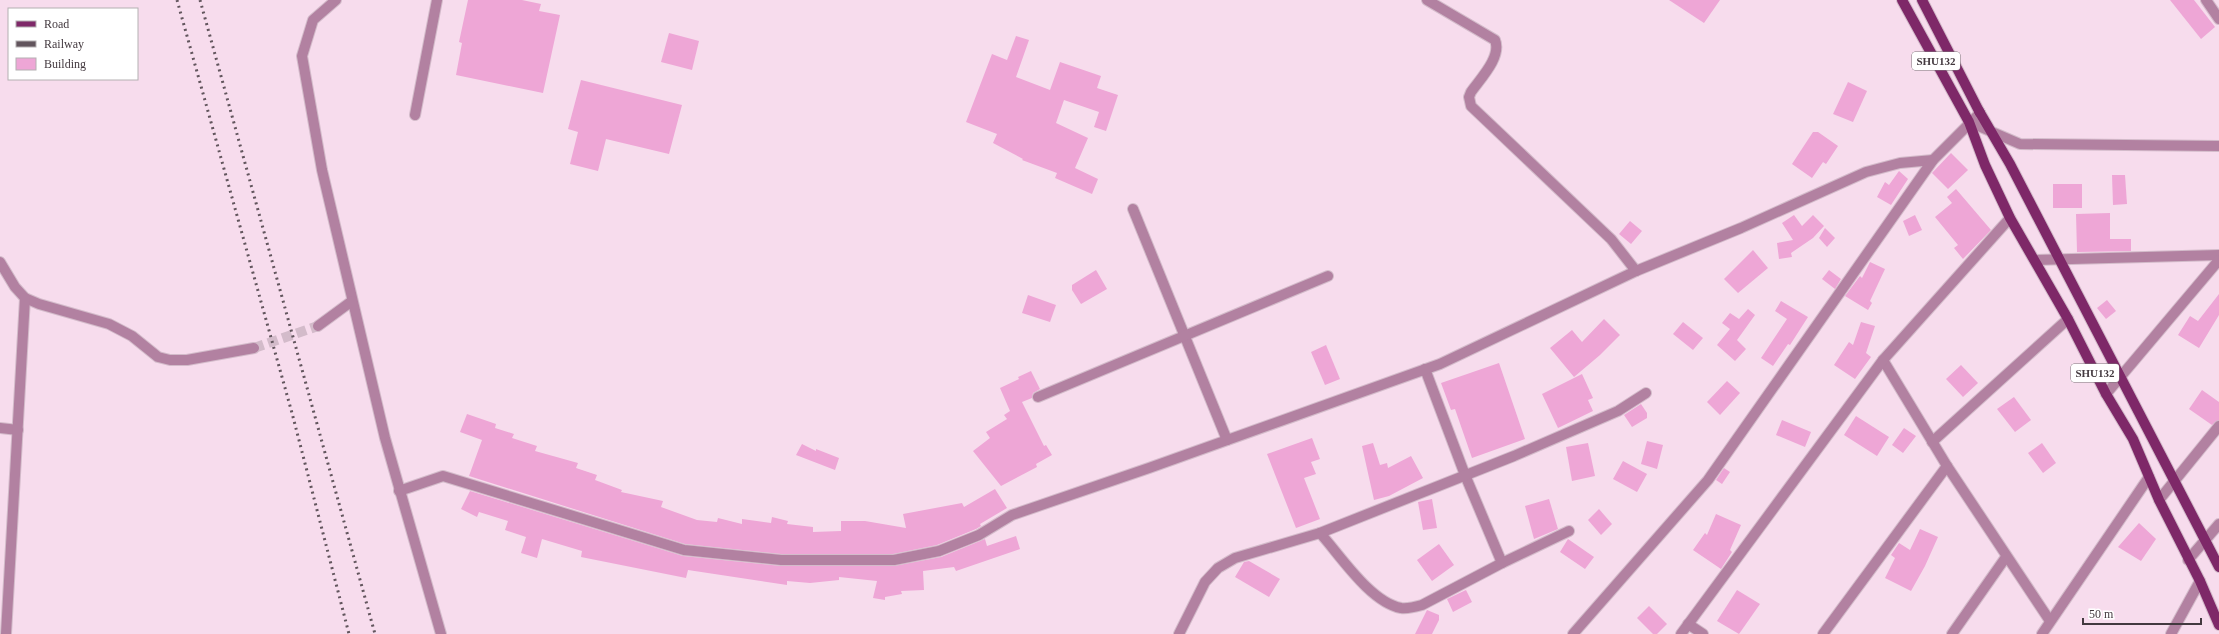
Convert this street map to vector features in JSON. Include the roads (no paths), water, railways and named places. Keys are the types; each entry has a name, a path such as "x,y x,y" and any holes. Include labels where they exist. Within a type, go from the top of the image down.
{"main road":[{"name":"SHU132","path":"1902,0 1969,122 1985,165 2010,218 2068,319 2106,394 2133,439 2159,500 2188,560 2200,581 2219,625"},
{"name":"SHU132","path":"1922,0 1979,112"},
{"path":"1979,112 2010,164 2219,568"}],"street":[{"path":"336,0 313,20 302,56 322,170 352,301 399,491 441,634"},
{"path":"415,115 436,0"},
{"path":"1427,0 1495,40 1497,45 1494,57 1469,97 1471,106 1611,239 1636,271"},
{"path":"2206,0 2219,19"},
{"path":"1573,634 1708,480 1933,160 1979,112"},
{"path":"1969,122 2020,144 2219,146"},
{"path":"399,491 444,476 684,550 780,560 894,560 940,551 979,534 1012,515 1425,369 1636,271 1741,228 1866,172 1900,163 1933,160"},
{"path":"1133,209 1227,440"},
{"path":"1682,634 1883,360 2010,218"},
{"path":"2035,260 2219,255"},
{"path":"2106,394 2219,260"},
{"path":"0,262 15,287 25,298 39,304 109,324 132,336 158,357 170,360 187,360 254,348"},
{"path":"1038,397 1328,276"},
{"path":"6,634 25,298"},
{"path":"318,326 352,301"},
{"path":"1932,442 2068,319"},
{"path":"1883,360 1946,466 2006,557 2050,620"},
{"path":"1425,369 1465,475 1502,563"},
{"path":"1179,634 1205,582 1218,568 1234,558 1320,532 1465,475 1618,411 1646,394"},
{"path":"2159,500 2219,426"},
{"path":"0,428 18,430"},
{"path":"1823,634 1946,466"},
{"path":"2042,634 2050,620 2149,477"},
{"path":"2188,560 2219,524"},
{"path":"1320,532 1373,593 1400,608 1411,608 1422,605 1502,563 1570,531"},
{"path":"1952,634 2006,557"},
{"path":"2171,634 2200,581"},
{"path":"1688,624 1703,634"}],"tunnel":[{"path":"254,348 318,326"}],"railway":[{"path":"177,0 292,413 349,634"},
{"path":"200,0 375,634"}]}
